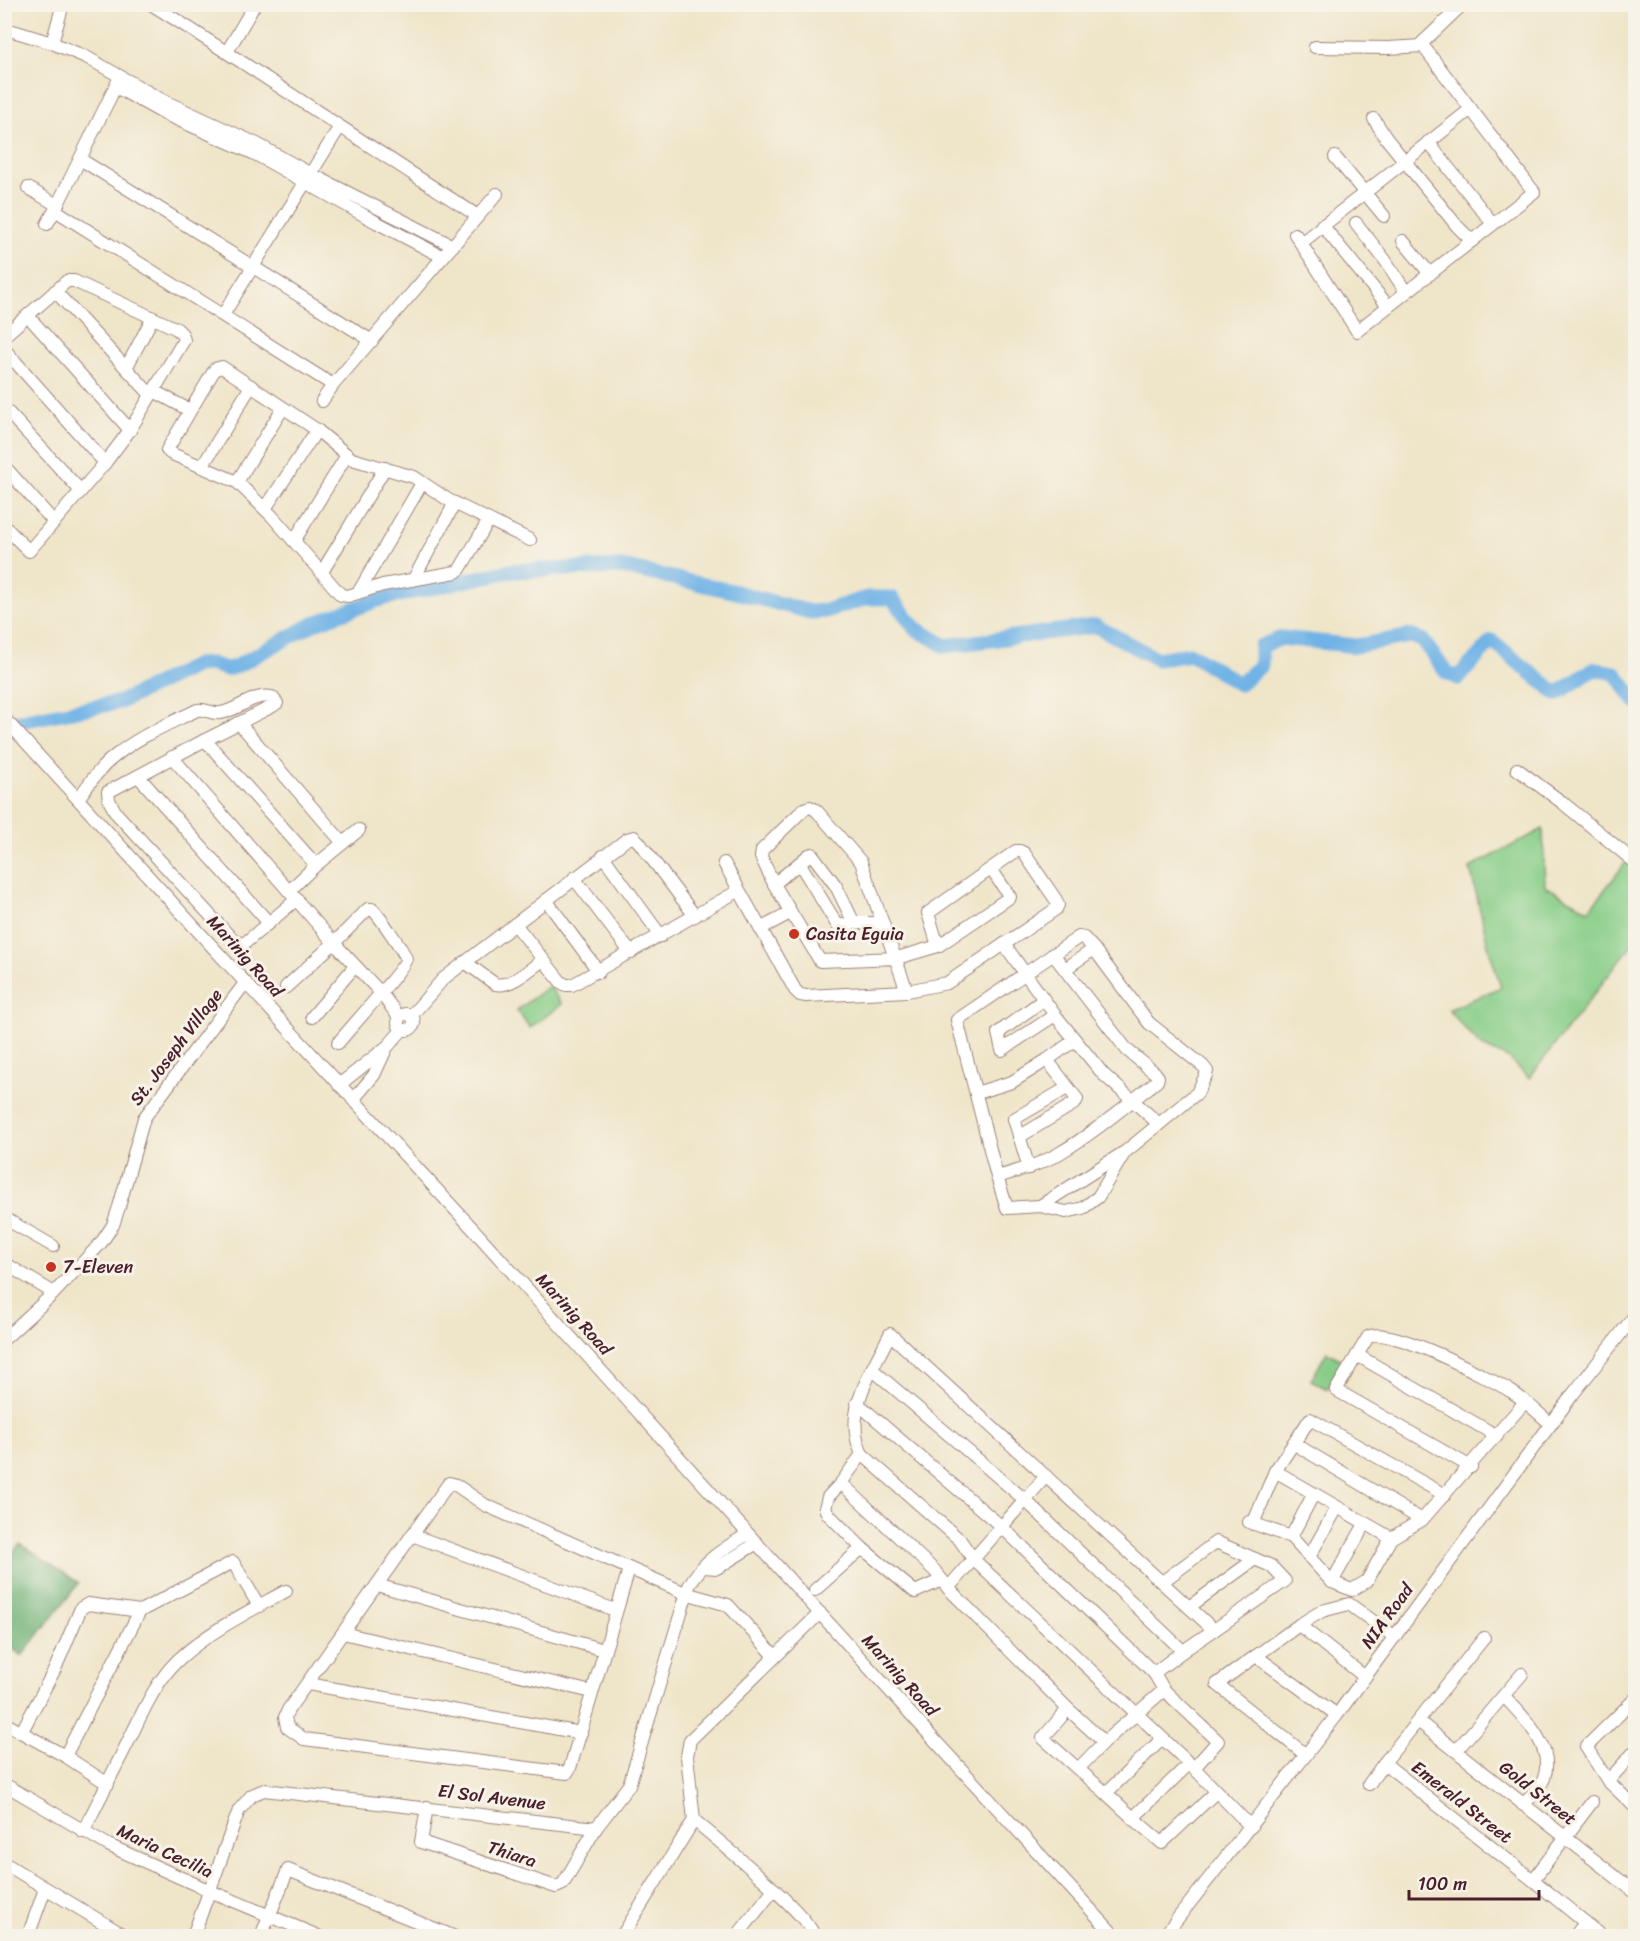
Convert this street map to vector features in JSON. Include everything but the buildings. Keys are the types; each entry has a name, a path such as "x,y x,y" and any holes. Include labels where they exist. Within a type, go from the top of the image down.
{"street":[{"path":"52,43 63,4"},
{"path":"151,4 478,216"},
{"path":"227,52 255,4"},
{"path":"1423,46 1422,44 1463,4"},
{"path":"4,34 12,31 52,43 86,57 118,82 257,144 308,178 444,257"},
{"path":"1315,47 1423,46"},
{"path":"1423,46 1471,109 1534,192 1357,331 1298,238 1322,225 1471,109"},
{"path":"47,224 118,82"},
{"path":"1374,119 1455,224 1472,241"},
{"path":"223,315 339,128"},
{"path":"1428,142 1493,224"},
{"path":"1335,158 1384,216"},
{"path":"80,159 372,341"},
{"path":"308,178 453,246"},
{"path":"28,188 333,385"},
{"path":"322,400 497,194"},
{"path":"1356,223 1406,292"},
{"path":"1322,225 1388,306"},
{"path":"1403,241 1430,274"},
{"path":"4,336 67,281 74,281 177,329 184,340 130,430 29,552 4,526"},
{"path":"55,291 152,393 189,410"},
{"path":"28,316 130,430"},
{"path":"126,368 152,319"},
{"path":"4,349 105,463"},
{"path":"489,520 456,572 384,585 348,596 341,595 265,509 237,482 167,450 189,410 218,367 222,367 317,430 346,455 361,463 414,477 455,503 530,540"},
{"path":"202,467 251,386"},
{"path":"4,408 81,491"},
{"path":"237,482 283,408"},
{"path":"265,509 317,430"},
{"path":"294,541 346,455"},
{"path":"4,466 54,522"},
{"path":"322,572 385,468"},
{"path":"358,593 422,483"},
{"path":"412,580 455,503"},
{"path":"78,799 114,756 147,735 197,710 222,713 250,700 268,695 276,700 277,704 108,792 109,800 116,813 233,940 241,944 269,923 316,865 359,830"},
{"name":"Marinig Road","path":"4,718 459,1214 1115,1936"},
{"path":"239,723 343,843"},
{"path":"205,740 316,865"},
{"path":"172,758 404,1021"},
{"path":"1517,769 1563,803 1635,863"},
{"path":"138,776 269,923"},
{"path":"907,991 897,958 861,862 816,810 810,807 804,809 760,853 774,884 820,961 897,958 938,946 1010,897 991,869"},
{"path":"353,1100 374,1075 388,1046 404,1021 443,979 627,839 634,837 695,916"},
{"path":"723,863 800,995 907,991 947,983 1056,909 1058,905 1020,850 1016,851 928,913 938,946"},
{"path":"774,884 812,854 836,886 854,923"},
{"path":"603,856 661,936"},
{"path":"800,864 838,926 854,923 883,923"},
{"path":"574,878 631,953"},
{"path":"515,924 561,982 572,985 599,972 738,891"},
{"path":"546,900 599,972"},
{"path":"286,987 368,909 378,914 406,961 338,1043"},
{"path":"760,929 790,912"},
{"path":"1040,1206 1125,1152 1197,1093 1207,1071 1149,1023 1094,950 1084,938 1079,937 957,1020 1007,1208 1040,1206 1066,1212 1083,1208 1098,1197 1125,1152"},
{"path":"1004,944 1043,1000 1103,1074 1159,1124"},
{"path":"1065,969 1094,950"},
{"path":"997,1177 1029,1168 1059,1154 1134,1100 1158,1077 1127,1050 1053,954"},
{"path":"465,962 501,986 508,984 543,960"},
{"path":"312,1017 355,966"},
{"name":"St. Joseph Village","path":"4,1339 54,1293 100,1243 113,1225 144,1118 245,983"},
{"path":"1043,1000 998,1033 1002,1053 1055,1015"},
{"path":"976,1094 1012,1082 1075,1040"},
{"path":"339,1085 388,1046"},
{"path":"1019,1137 1077,1100 1047,1060"},
{"path":"1029,1168 1014,1119 1067,1088"},
{"path":"4,1218 53,1246"},
{"path":"4,1263 54,1293"},
{"name":"NIA Road","path":"1164,1936 1306,1755 1635,1314"},
{"path":"1214,1630 890,1334 857,1403 854,1425 856,1442 862,1454 960,1540 973,1558 1191,1766 1251,1827"},
{"path":"1471,1467 1336,1390 1372,1335 1420,1346 1470,1368 1514,1393 1551,1424"},
{"path":"1357,1355 1497,1436"},
{"path":"873,1370 1025,1500 1183,1651"},
{"path":"1445,1496 1310,1419 1275,1471 1251,1523 1291,1537 1332,1582 1352,1590 1367,1581 1391,1538 1422,1520 1445,1496 1471,1467 1525,1402"},
{"path":"857,1403 1002,1527 1154,1673 1164,1689 1218,1741 1133,1818"},
{"path":"1293,1443 1422,1520"},
{"path":"862,1454 841,1484 828,1497 825,1508 828,1514 862,1548 915,1592 945,1584 1002,1527 1046,1476"},
{"path":"1275,1471 1391,1538"},
{"path":"628,1569 581,1733 567,1773 304,1739 287,1727 285,1717 449,1483 456,1485 485,1505 628,1569 685,1593 728,1605 775,1656"},
{"path":"841,1484 935,1571 945,1584 1068,1709 1104,1742"},
{"path":"1291,1537 1313,1494"},
{"path":"1310,1557 1337,1508"},
{"path":"1332,1582 1365,1524"},
{"path":"412,1535 615,1610"},
{"path":"596,1828 629,1785 685,1593 693,1578 704,1567 717,1568 753,1539"},
{"path":"1154,1673 1285,1581 1271,1566 1216,1542 1162,1582"},
{"path":"815,1590 862,1548"},
{"path":"1189,1607 1255,1559"},
{"path":"65,1756 140,1611 233,1562 259,1606"},
{"path":"377,1585 604,1650"},
{"path":"83,1832 149,1701 176,1662 216,1630 286,1591"},
{"path":"22,1731 55,1669 81,1608 93,1604 140,1611"},
{"path":"1306,1755 1217,1684 1322,1611 1349,1604 1395,1637"},
{"path":"622,1936 694,1820 687,1756 690,1740 820,1613"},
{"path":"1299,1625 1365,1677"},
{"path":"343,1633 592,1692"},
{"path":"1369,1784 1484,1638"},
{"path":"1256,1656 1337,1714"},
{"path":"1456,1751 1522,1674"},
{"path":"308,1684 581,1733"},
{"path":"1078,1769 1104,1742 1164,1689"},
{"path":"1504,1696 1536,1734 1546,1763 1544,1778 1523,1805"},
{"path":"1635,1700 1586,1747 1608,1781 1635,1807"},
{"path":"1068,1709 1043,1737 1162,1843 1216,1792"},
{"name":"Gold Street","path":"1418,1721 1635,1893"},
{"path":"4,1723 65,1756 108,1784"},
{"path":"1106,1793 1162,1739"},
{"path":"1608,1781 1635,1750"},
{"name":"Emerald Street","path":"1384,1763 1602,1936"},
{"name":"Maria Cecilia","path":"4,1784 83,1832 210,1891 318,1936"},
{"name":"El Sol Avenue","path":"192,1936 239,1810 256,1792 275,1790 596,1828"},
{"path":"1533,1880 1592,1802"},
{"name":"Thiara","path":"427,1807 421,1842 556,1887 563,1884 596,1828"},
{"path":"694,1820 774,1889 810,1927 814,1936"},
{"path":"4,1863 125,1936"},
{"path":"261,1936 288,1870 453,1936"},
{"path":"28,1936 45,1889"},
{"path":"737,1936 774,1889"},
{"path":"1575,1936 1585,1923"}],"green space":[{"path":"1543,829 1545,886 1589,910 1630,857 1635,861 1635,941 1529,1078 1510,1059 1480,1045 1448,1010 1501,987 1489,949 1470,868"},
{"path":"549,986 562,1004 530,1028 517,1010"},
{"path":"1327,1352 1343,1361 1327,1389 1311,1380"},
{"path":"20,1544 79,1583 22,1656 4,1642 5,1562"}],"waterway":[{"path":"4,724 120,702 197,665 211,664 226,669 235,667 315,623 381,599 510,571 622,567 732,591 810,612 825,611 867,598 892,598 915,628 945,646 1096,626 1157,659 1191,654 1239,684 1261,665 1261,646 1282,638 1356,646 1410,636 1422,640 1446,672 1458,678 1492,641 1557,694 1594,669 1615,673 1636,702"}],"place":[{"name":"Casita Eguia","path":"794,934"},
{"name":"7-Eleven","path":"51,1267"}]}
